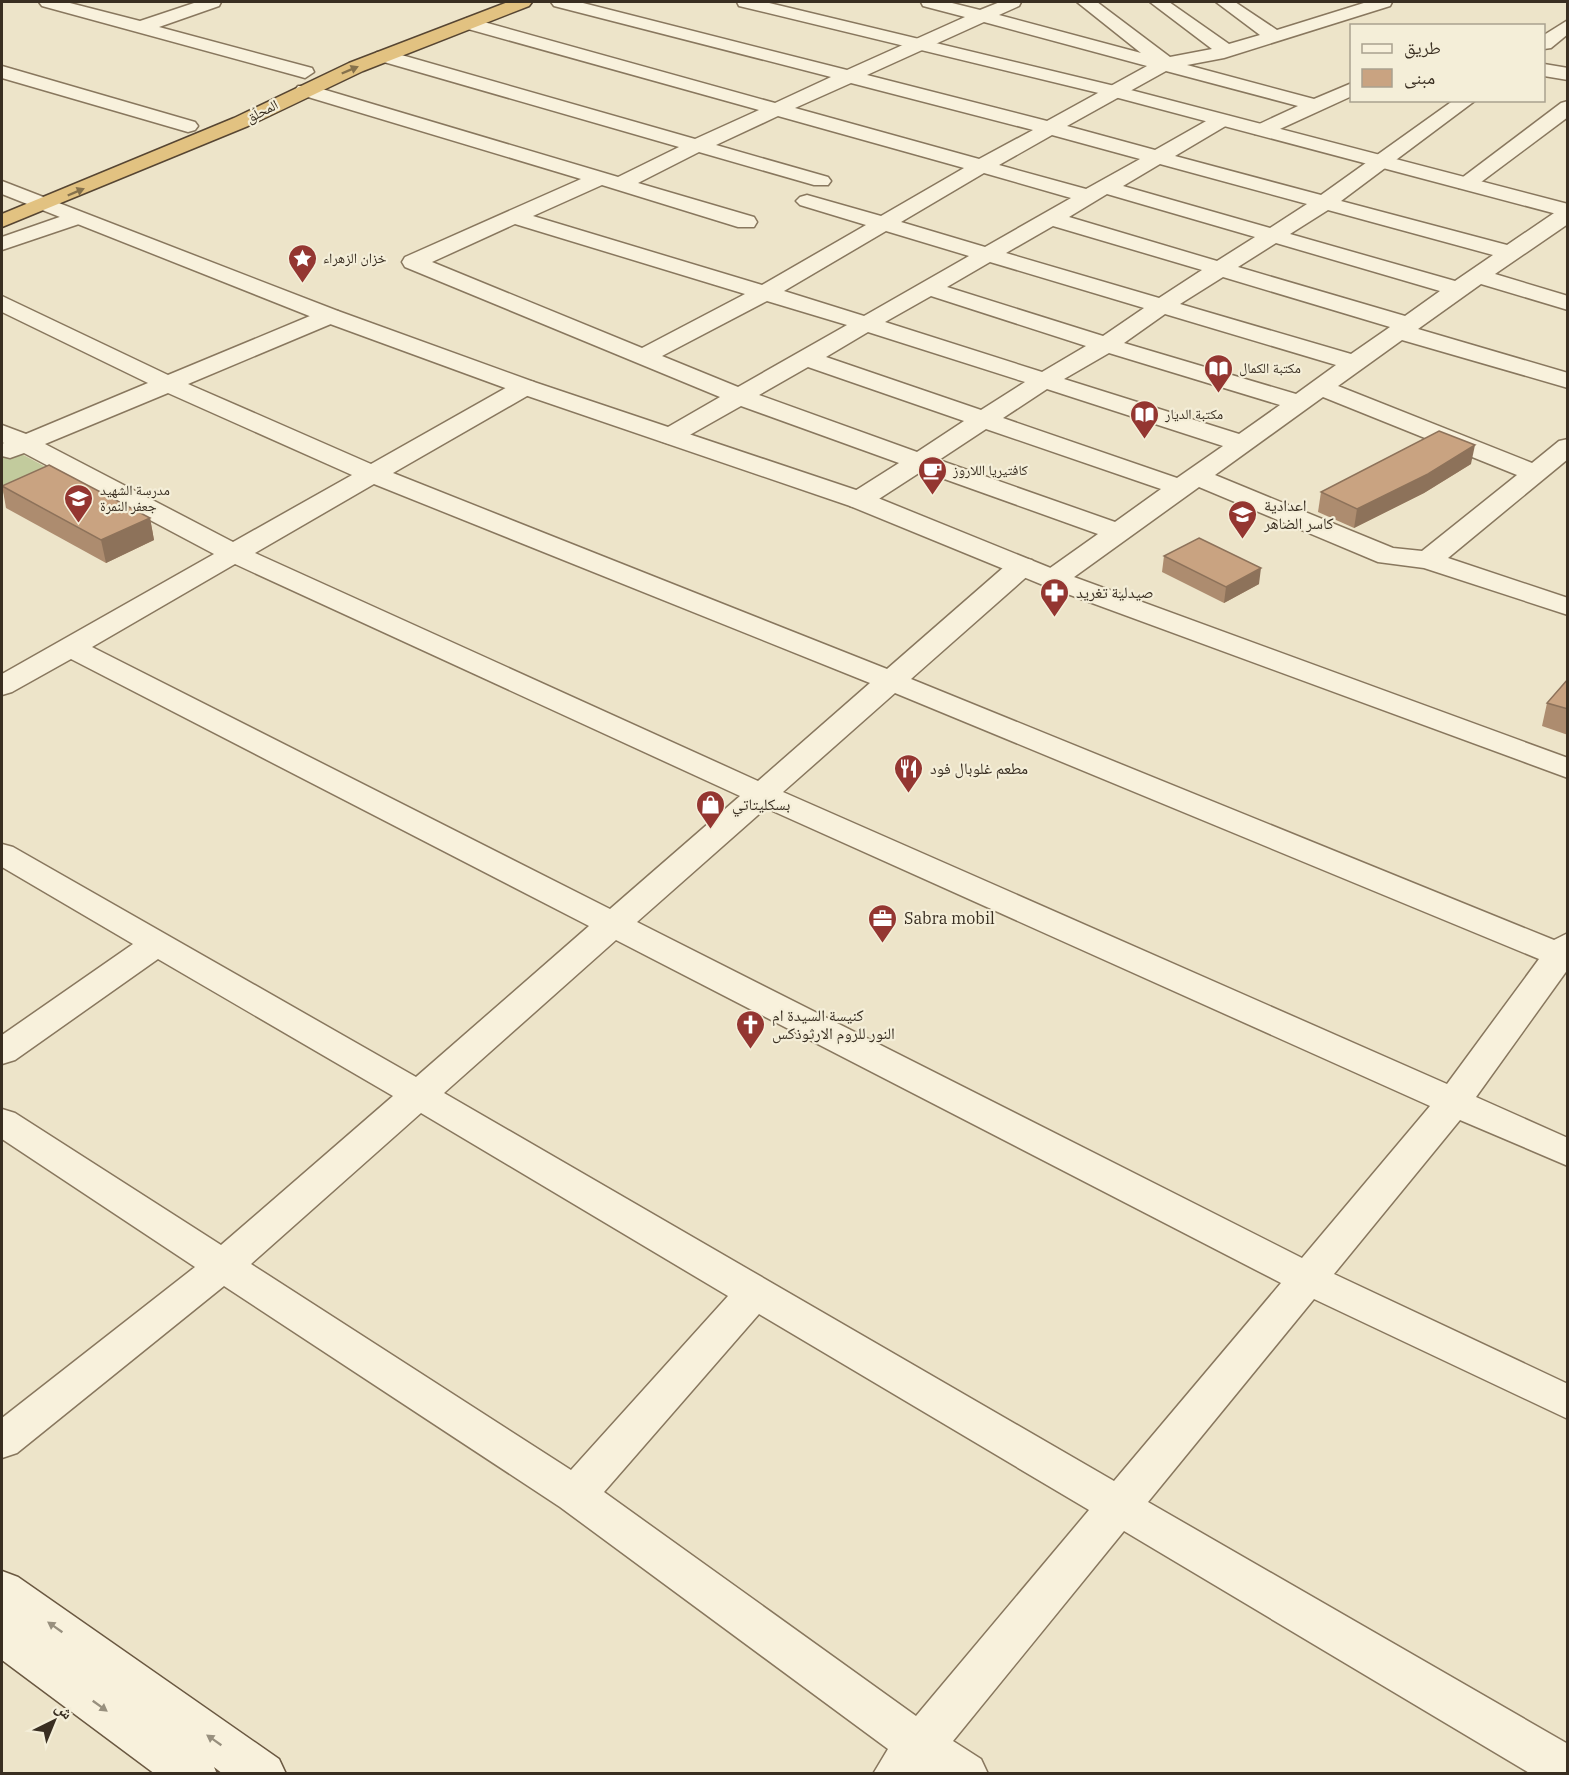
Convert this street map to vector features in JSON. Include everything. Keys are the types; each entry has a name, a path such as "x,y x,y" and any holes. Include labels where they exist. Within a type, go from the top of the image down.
{"highway":[{"name":"المحلّق","path":"6,192 305,81 484,2"},
{"name":"المحلّق","path":"2,221 241,122 305,81 384,56 523,2"}],"street":[{"path":"48,2 144,27 610,181 746,222"},
{"path":"144,27 213,2"},
{"path":"560,2 1050,128 1510,253"},
{"path":"745,2 1116,92 1466,184 1565,207"},
{"path":"929,2 1166,63 1316,105"},
{"path":"1013,2 696,146 514,217 413,262 740,397 1117,532"},
{"path":"1086,2 1166,63"},
{"path":"1158,2 1226,51"},
{"path":"1224,2 1274,36"},
{"path":"1323,2 1343,14"},
{"path":"645,356 765,293 982,166 1166,63 1226,51 1384,2"},
{"path":"1545,24 1568,15"},
{"path":"1324,20 1335,29 1349,33"},
{"path":"467,23 982,166 1468,282 1568,303"},
{"path":"1545,43 1568,26"},
{"path":"384,56 821,181"},
{"path":"1545,70 1568,74"},
{"path":"2,72 188,126"},
{"path":"1262,130 1350,90"},
{"path":"859,500 1045,380 1106,345 1160,307 1324,203 1464,102"},
{"path":"1466,184 1568,107"},
{"path":"670,436 1050,218 1160,158 1222,120"},
{"path":"6,192 330,316 525,387 859,500 1053,579 1568,769"},
{"path":"807,201 1356,363"},
{"path":"1053,579 1537,234 1565,207"},
{"path":"514,217 867,324 1243,444"},
{"path":"2,244 74,218"},
{"path":"1050,218 1221,269 1568,381"},
{"path":"1537,234 1568,243"},
{"path":"928,288 1106,345 1300,403"},
{"path":"2,303 168,384 372,474 1565,952 1452,1104 1119,1508 908,1759"},
{"path":"9,443 168,384 330,316"},
{"path":"806,358 983,421 1188,482 1388,556 1428,560 1568,607"},
{"path":"2,686 525,387"},
{"path":"1322,388 1535,473"},
{"path":"9,443 233,553 761,794 1568,1154"},
{"path":"1428,560 1568,446"},
{"path":"2,1441 224,1265 1022,566"},
{"path":"70,647 615,923 1308,1279 1568,1402"},
{"path":"2,854 418,1095 1568,1770"},
{"path":"2,1052 157,944"},
{"path":"2,1122 575,1495 908,1759 964,1773"},
{"path":"575,1495 754,1293"},
{"path":"2,1590 262,1773"},
{"path":"2,1634 193,1773"}],"green space":[{"path":"16,451 55,472 2,494 2,457"}],"building":[{"path":"1439,431 1475,445 1428,474 1357,509 1321,492"},
{"path":"49,465 150,518 101,540 2,486"},
{"path":"1199,538 1261,568 1226,587 1164,556"},
{"path":"1568,679 1568,709 1547,703"}],"place":[{"name":"خزان الزهراء","path":"302,284"},
{"name":"مكتبة الكمال","path":"1218,394"},
{"name":"مكتبة الديار","path":"1144,440"},
{"name":"كافتيريا اللاروز","path":"932,496"},
{"name":"مدرسة الشهيد جعفر النمرة","path":"79,524"},
{"name":"اعدادية كاسر الضاهر","path":"1243,540"},
{"name":"صيدلية تغريد","path":"1055,618"},
{"name":"مطعم غلوبال فود","path":"909,794"},
{"name":"بسكليتاتي","path":"711,830"},
{"name":"Sabra mobil","path":"883,944"},
{"name":"كنيسة السيدة ام النور للروم الارثوذكس","path":"751,1050"}]}
